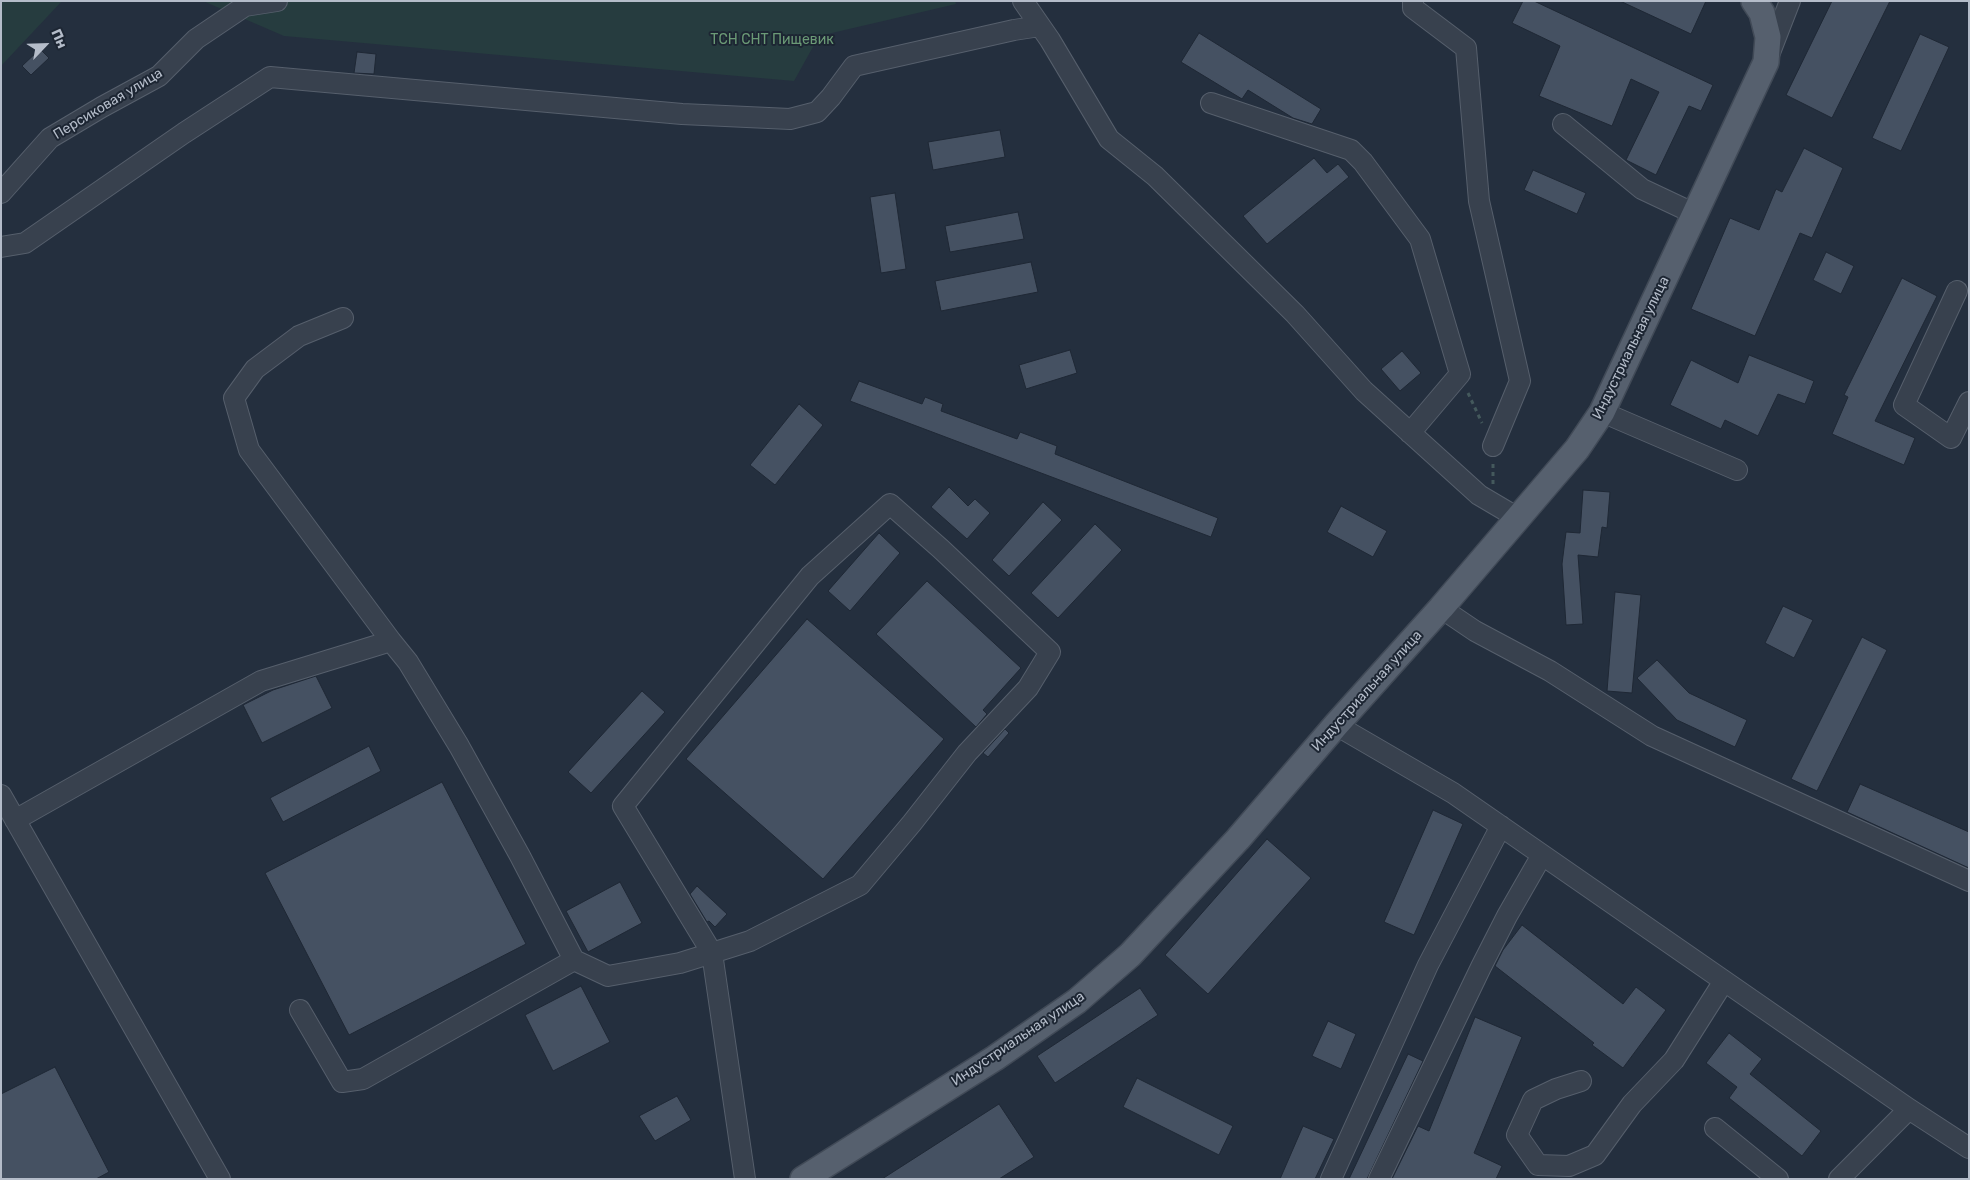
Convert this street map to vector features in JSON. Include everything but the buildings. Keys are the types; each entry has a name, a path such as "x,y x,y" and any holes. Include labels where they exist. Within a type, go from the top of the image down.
{"main road":[{"path":"1754,1 1762,13 1768,37 1766,62"},
{"name":"Индустриальная улица","path":"803,1179 995,1058 1077,1001 1130,955 1238,839 1336,725 1441,608 1577,449 1602,412 1766,62"}],"street":[{"name":"Персиковая улица","path":"1,193 50,138 159,76 196,39 245,3 277,1"},
{"path":"1023,1 1109,139 1155,176 1295,314 1364,392 1479,495 1518,518"},
{"path":"1413,1 1412,8 1466,48 1479,201 1520,381 1493,446"},
{"path":"1766,62 1790,1"},
{"path":"1,247 25,243 184,133 270,78 682,114 790,119 817,112 831,97 854,66 1014,30 1040,26"},
{"path":"1211,103 1351,150 1363,162 1420,239 1460,374 1410,433"},
{"path":"1563,124 1642,189 1695,214"},
{"path":"1957,291 1904,405 1951,438 1969,402"},
{"path":"344,318 299,336 255,369 234,398 249,450 408,662 459,746 520,856 574,960 608,976 680,964 712,953 750,941 860,885 912,824 967,754 1028,688 1050,652 941,549 890,504 810,576 623,806 712,953 746,1179"},
{"path":"1602,412 1737,470"},
{"path":"1441,608 1475,631 1550,671 1652,736 1969,881"},
{"path":"15,820 261,681 391,641"},
{"path":"1336,725 1453,793 1909,1109 1969,1148"},
{"path":"1,795 220,1179"},
{"path":"1331,1179 1428,965 1501,826"},
{"path":"1379,1179 1486,957 1542,855"},
{"path":"300,1010 342,1082 363,1079 574,960"},
{"path":"1581,1081 1556,1089 1533,1100 1516,1135 1538,1165 1569,1166 1595,1154 1632,1104 1674,1060 1724,981"},
{"path":"1839,1179 1909,1109"},
{"path":"1715,1128 1778,1179"}],"green space":[{"path":"1,1 62,1 1,66"},
{"name":"ТСН СНТ Пищевик","path":"203,1 955,1 956,4 819,36 794,81 284,36"}]}
